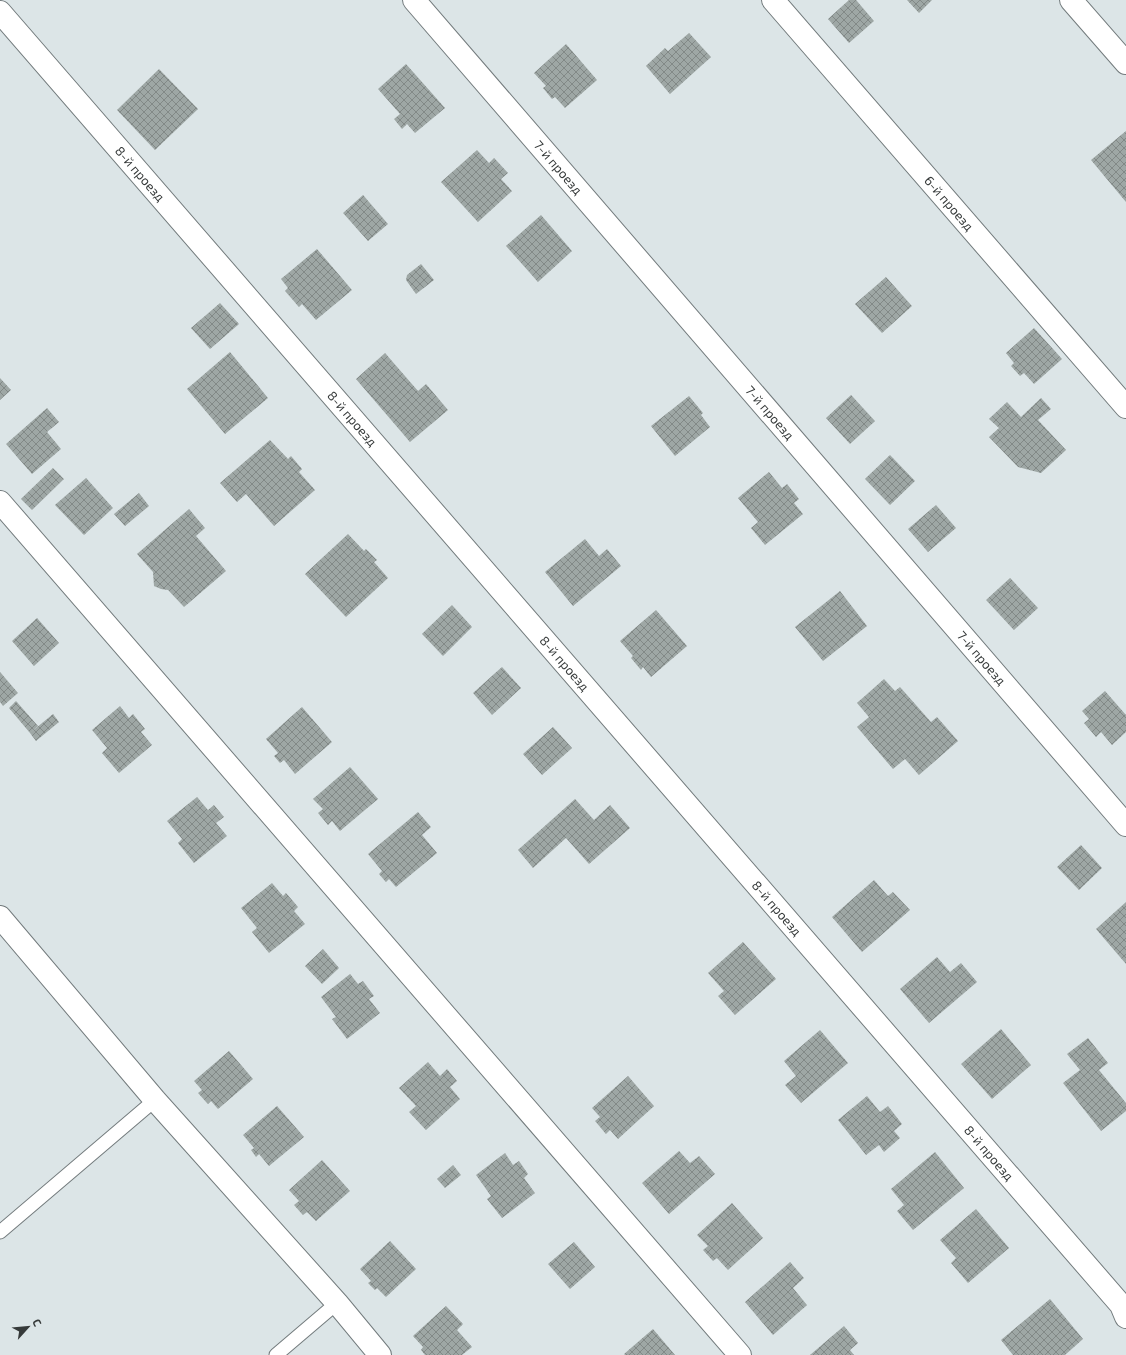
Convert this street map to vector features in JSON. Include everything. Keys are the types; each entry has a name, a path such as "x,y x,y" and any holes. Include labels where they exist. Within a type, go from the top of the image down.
{"street":[{"name":"7-й проезд","path":"414,0 1126,825"},
{"name":"6-й проезд","path":"773,0 1126,407"},
{"path":"1071,0 1126,63"},
{"name":"8-й проезд","path":"0,12 1116,1299 1121,1305 1126,1317"},
{"path":"0,502 740,1355"},
{"path":"0,917 155,1100 337,1303 380,1355"}],"lane":[{"path":"0,1232 155,1100"},
{"path":"276,1355 337,1303"}],"building":[{"path":"849,0 856,0 874,21 849,43 828,19"},
{"path":"907,0 932,0 919,13"},
{"path":"689,33 711,57 670,94 646,66 665,48 668,51"},
{"path":"566,44 597,80 565,108 555,97 552,99 543,88 546,86 534,73"},
{"path":"406,64 445,108 415,133 407,124 402,129 394,119 400,114 378,89"},
{"path":"159,69 198,109 155,150 117,110"},
{"path":"1126,131 1126,202 1091,160"},
{"path":"477,150 489,163 494,158 508,173 501,179 512,191 478,222 441,182"},
{"path":"363,195 388,224 368,241 343,213"},
{"path":"541,215 572,251 538,282 506,246"},
{"path":"317,249 352,290 316,320 302,304 299,307 285,291 288,288 281,279"},
{"path":"421,264 434,280 416,294 406,280 407,275"},
{"path":"886,277 912,306 882,333 855,304"},
{"path":"220,303 239,324 210,349 191,328"},
{"path":"1034,328 1062,359 1034,384 1024,373 1020,376 1011,366 1014,363 1006,353"},
{"path":"230,352 268,398 225,434 187,389"},
{"path":"385,353 418,391 426,384 448,410 410,442 356,379"},
{"path":"0,378 11,390 0,400"},
{"path":"851,395 875,421 850,444 826,418"},
{"path":"689,396 703,413 701,415 710,427 675,456 651,426"},
{"path":"1041,398 1051,409 1038,420 1066,450 1041,473 1018,467 989,437 999,428 989,419 1007,402 1021,417"},
{"path":"47,408 59,422 47,432 61,449 32,474 6,444"},
{"path":"270,440 288,459 291,456 302,469 299,472 315,490 274,526 246,494 237,502 220,483"},
{"path":"890,455 915,481 890,505 865,479"},
{"path":"53,468 64,479 32,510 21,499"},
{"path":"769,472 782,488 787,484 799,499 794,503 803,514 765,545 751,528 758,522 738,498"},
{"path":"86,478 113,508 84,535 55,505"},
{"path":"139,493 149,506 125,526 114,514"},
{"path":"936,505 956,528 928,552 908,529"},
{"path":"189,509 205,528 196,536 226,571 184,607 168,590 154,586 153,572 137,554"},
{"path":"348,534 364,551 366,549 377,560 374,562 388,578 346,617 305,574"},
{"path":"585,539 599,556 607,549 621,566 573,606 545,572"},
{"path":"1010,578 1038,608 1014,630 986,600"},
{"path":"840,591 867,626 823,661 795,627"},
{"path":"452,605 472,627 443,656 422,634"},
{"path":"656,610 687,646 651,677 643,667 641,670 631,658 633,656 620,641"},
{"path":"37,618 59,643 34,666 12,641"},
{"path":"502,667 521,688 492,715 473,693"},
{"path":"0,672 18,693 3,706 0,702"},
{"path":"884,679 895,691 900,687 931,722 937,717 958,741 919,775 905,759 893,769 857,727 869,717 857,703"},
{"path":"1105,691 1126,715 1126,732 1112,745 1101,732 1096,737 1084,723 1089,719 1082,711"},
{"path":"16,701 38,726 30,733 9,708"},
{"path":"120,706 129,718 133,714 145,729 141,732 152,745 119,773 102,753 107,748 92,730"},
{"path":"302,707 332,742 295,774 284,760 280,763 274,756 278,753 266,739"},
{"path":"53,714 59,722 36,741 30,733"},
{"path":"553,727 572,748 542,775 523,754"},
{"path":"350,767 378,799 340,831 332,821 328,825 318,813 323,809 313,799"},
{"path":"197,797 208,810 214,805 224,817 216,823 227,836 194,863 178,843 182,839 167,821"},
{"path":"575,799 594,820 610,805 630,828 589,864 566,838 533,868 518,850"},
{"path":"418,812 431,827 422,835 437,853 396,887 389,879 386,882 379,874 382,871 368,854"},
{"path":"1081,845 1102,868 1079,890 1057,867"},
{"path":"874,880 888,896 893,892 910,910 862,952 832,917"},
{"path":"272,883 283,896 286,893 298,907 294,911 305,924 269,953 252,932 257,928 241,908"},
{"path":"1126,902 1126,964 1096,929"},
{"path":"743,942 776,979 735,1015 718,996 724,991 708,973"},
{"path":"323,949 339,968 322,984 305,966"},
{"path":"937,957 950,972 961,963 977,982 929,1023 900,989"},
{"path":"350,974 358,984 363,981 374,996 369,999 380,1013 347,1039 332,1019 336,1017 321,997"},
{"path":"1001,1029 1031,1065 992,1099 961,1064"},
{"path":"820,1030 848,1063 801,1103 785,1085 796,1076 784,1061"},
{"path":"1088,1038 1108,1063 1099,1070 1126,1103 1126,1111 1101,1131 1063,1083 1080,1070 1067,1054"},
{"path":"229,1051 253,1079 218,1109 211,1101 208,1104 198,1093 202,1090 194,1081"},
{"path":"428,1062 440,1076 447,1069 457,1081 450,1087 460,1099 426,1130 409,1112 416,1106 399,1088"},
{"path":"628,1076 654,1106 618,1139 610,1130 606,1134 595,1121 600,1117 592,1108"},
{"path":"867,1096 880,1112 888,1106 902,1124 894,1131 900,1138 884,1152 879,1145 866,1155 838,1120"},
{"path":"277,1106 304,1137 269,1166 259,1154 256,1157 251,1150 254,1148 243,1135"},
{"path":"679,1151 690,1163 699,1156 715,1174 669,1214 642,1183"},
{"path":"935,1152 964,1188 913,1230 897,1211 904,1205 891,1189"},
{"path":"505,1153 513,1165 519,1161 528,1174 524,1178 535,1193 502,1218 487,1199 491,1196 476,1175"},
{"path":"322,1160 350,1191 316,1221 307,1212 303,1215 294,1205 299,1201 289,1190"},
{"path":"453,1165 461,1175 445,1188 437,1179"},
{"path":"732,1203 763,1238 728,1270 717,1258 713,1261 703,1250 708,1246 697,1235"},
{"path":"976,1209 1009,1248 968,1283 951,1263 956,1258 940,1240"},
{"path":"390,1241 416,1269 386,1297 377,1288 375,1290 368,1283 371,1281 360,1269"},
{"path":"574,1242 595,1267 570,1289 548,1264"},
{"path":"790,1262 804,1278 793,1288 807,1305 773,1335 745,1302"},
{"path":"1050,1299 1083,1339 1065,1355 1013,1355 1001,1340"},
{"path":"446,1306 463,1324 457,1330 472,1347 462,1355 425,1355 421,1350 423,1347 413,1336"},
{"path":"844,1326 858,1343 850,1350 854,1355 810,1355"},
{"path":"653,1329 675,1355 624,1354"}]}
